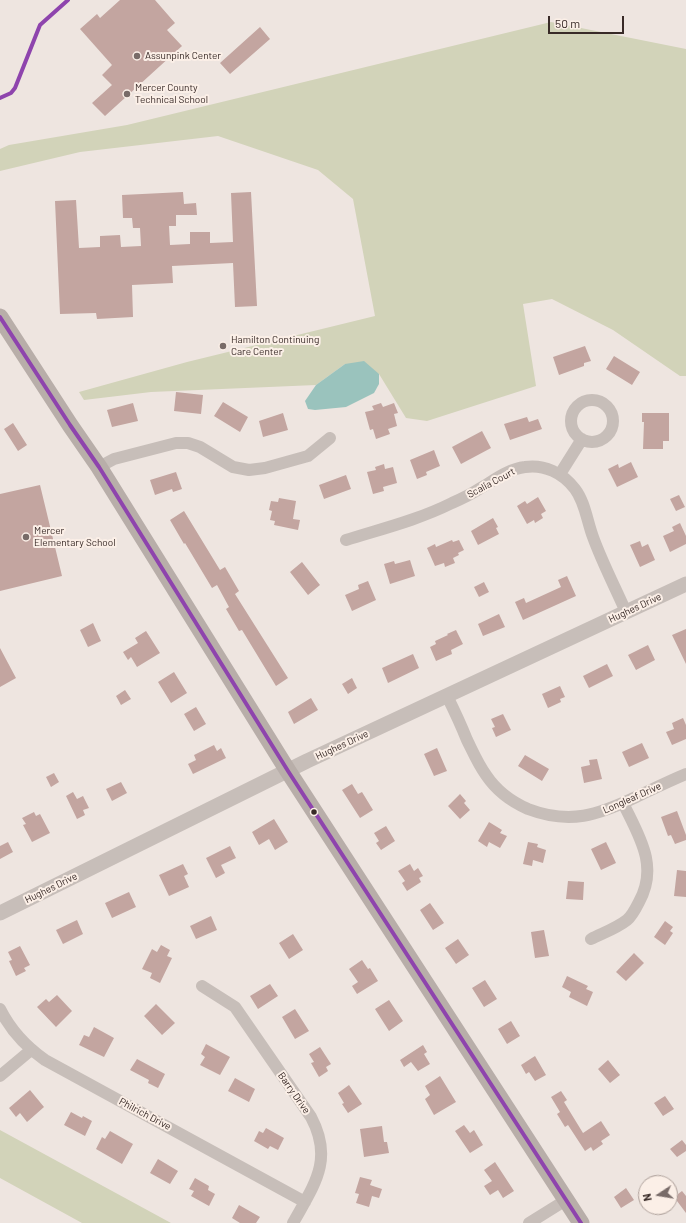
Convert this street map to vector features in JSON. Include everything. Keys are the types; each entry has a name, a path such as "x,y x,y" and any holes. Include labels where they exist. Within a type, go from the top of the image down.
{"main road":[{"path":"0,306 19,345"},
{"path":"0,317 99,467 288,771 581,1223"}],"street":[{"path":"99,467 114,459 176,443 188,443 200,447 233,467 249,470 265,468 308,456 330,438"},
{"path":"560,474 582,439"},
{"name":"Scalia Court","path":"346,540 436,511 477,491 514,469 525,466 538,466 560,474 570,482 576,490 582,500 593,537 626,612"},
{"name":"Hughes Drive","path":"0,913 288,771 686,584"},
{"name":"Longleaf Drive","path":"447,696 482,770 497,788 522,806 538,812 554,816 572,817 588,816 604,812 686,774"},
{"path":"591,939 627,920 636,909 646,884 648,871 646,855 642,841 623,803"},
{"name":"Barry Drive","path":"202,986 235,1007 306,1110 317,1129 321,1142 321,1166 317,1178 294,1223"},
{"name":"Philrich Drive","path":"0,1009 13,1032 31,1050 45,1060 305,1202"},
{"path":"0,1076 31,1050"},
{"path":"529,1223 566,1200"}],"green space":[{"path":"551,22 686,49 686,376 680,376 613,330 552,299 523,304 536,386 427,421 406,418 379,374 345,364 316,385 151,392 84,400 79,392 187,362 375,316 353,199 318,170 218,136 80,152 0,171 0,149 9,145 127,125"},
{"path":"0,1130 171,1223 82,1223 0,1178"}],"water":[{"path":"364,361 379,374 379,384 374,393 346,407 315,410 308,409 305,401 316,385 345,364"}],"building":[{"name":"Assunpink Center","path":"120,0 155,0 175,23 167,30 182,46 105,116 92,103 112,85 102,75 112,65 80,29 97,14 100,18"},
{"path":"260,27 270,39 230,74 220,63"},
{"path":"183,192 184,204 196,203 197,215 176,215 176,226 169,226 170,245 190,244 190,232 210,232 210,243 233,242 231,193 251,192 257,306 235,307 233,263 172,266 173,283 132,285 133,317 97,319 96,313 60,314 55,201 76,200 79,248 100,247 100,236 120,235 121,247 141,246 140,228 133,228 132,218 123,218 122,195"},
{"path":"585,346 591,361 584,363 584,366 559,375 553,357"},
{"path":"614,356 640,372 632,385 606,369"},
{"path":"176,392 203,395 201,414 174,411"},
{"path":"223,402 248,417 240,432 214,416"},
{"path":"133,403 138,421 112,427 107,410"},
{"path":"381,403 383,407 394,403 398,413 394,414 397,426 388,429 390,434 376,439 373,429 370,430 365,412 374,410 372,406"},
{"path":"283,413 288,430 263,437 259,421"},
{"path":"642,413 669,413 669,441 663,441 663,449 643,449 644,422 642,422"},
{"path":"527,417 529,422 538,419 542,429 510,440 504,424"},
{"path":"13,423 27,445 18,451 4,429"},
{"path":"482,431 491,448 461,464 452,447"},
{"path":"434,450 440,466 426,472 427,475 417,479 410,460"},
{"path":"631,462 638,477 617,487 608,469 618,464 619,468"},
{"path":"384,464 385,469 393,467 397,483 383,487 384,491 373,494 367,472 376,470 375,467"},
{"path":"176,472 182,489 173,492 172,489 155,495 150,480"},
{"path":"346,475 351,489 324,499 319,485"},
{"name":"Mercer Elementary School","path":"40,485 62,576 0,591 0,494"},
{"path":"679,495 685,507 676,511 670,499"},
{"path":"538,497 546,511 541,514 543,518 535,523 534,520 527,524 517,506 525,501 527,504"},
{"path":"279,498 296,501 293,519 300,520 298,530 274,525 275,521 270,520 272,511 269,510 271,501 278,502"},
{"path":"184,511 220,570 225,567 239,591 235,594 288,678 276,686 242,630 239,631 226,609 229,607 217,585 212,588 170,520"},
{"path":"493,518 498,527 496,528 499,534 478,545 471,531"},
{"path":"680,523 686,536 686,544 670,552 663,536 674,531 672,527"},
{"path":"452,540 453,542 459,540 464,550 453,558 455,563 445,567 444,563 435,566 427,548 435,544 436,547"},
{"path":"640,541 642,547 648,544 655,560 640,567 630,545"},
{"path":"410,560 415,576 390,584 384,564 394,561 395,564"},
{"path":"302,562 320,585 308,595 290,572"},
{"path":"567,576 576,596 523,620 515,602 524,598 526,603 561,587 558,580"},
{"path":"368,581 376,600 352,611 345,595 359,589 358,585"},
{"path":"484,582 489,592 479,597 474,587"},
{"path":"499,614 505,627 483,636 478,624"},
{"path":"93,623 101,641 88,647 80,630"},
{"path":"686,629 686,664 672,635"},
{"path":"456,630 463,644 451,650 452,654 436,661 430,647 436,644 435,641"},
{"path":"146,631 160,653 137,667 131,657 128,660 123,652 138,643 135,638"},
{"path":"648,645 655,660 636,670 628,655"},
{"path":"0,648 16,678 0,687"},
{"path":"413,654 419,668 388,683 382,668"},
{"path":"607,664 613,676 589,688 583,676"},
{"path":"174,672 187,693 171,703 158,682"},
{"path":"352,678 357,688 348,694 342,684"},
{"path":"560,686 565,697 560,699 561,702 548,708 542,694"},
{"path":"125,690 131,699 121,705 116,696"},
{"path":"311,698 318,710 294,724 288,712"},
{"path":"196,707 206,724 194,731 184,714"},
{"path":"503,714 511,730 496,737 492,728 495,727 491,719"},
{"path":"683,718 686,725 686,739 672,745 666,732 674,729 672,723"},
{"path":"642,743 649,758 629,767 622,752"},
{"path":"214,745 217,751 221,748 226,758 193,774 188,764 196,760 194,755"},
{"path":"437,748 447,771 434,776 424,754"},
{"path":"525,755 549,769 542,781 518,766"},
{"path":"597,759 602,779 584,783 581,767 590,765 589,760"},
{"path":"54,773 59,782 51,787 46,777"},
{"path":"121,782 127,793 112,801 106,789"},
{"path":"352,784 358,794 362,792 373,810 360,818 342,790"},
{"path":"73,792 77,799 83,796 89,808 83,810 85,815 77,819 66,796"},
{"path":"460,794 466,801 464,803 470,810 460,819 448,806"},
{"path":"677,811 686,835 686,840 675,844 671,835 668,836 661,817"},
{"path":"34,812 36,816 40,814 50,833 32,842 23,825 26,824 22,818"},
{"path":"274,819 288,842 275,850 269,839 259,845 252,832"},
{"path":"489,822 502,830 500,833 507,836 500,848 489,842 487,847 478,841"},
{"path":"386,826 395,841 381,850 376,843 379,841 374,833"},
{"path":"8,842 13,852 0,859 0,846"},
{"path":"528,842 538,844 537,847 546,850 543,863 533,860 532,866 523,864"},
{"path":"606,842 616,863 601,870 591,849"},
{"path":"230,846 236,858 221,865 225,873 216,878 206,858"},
{"path":"183,864 188,874 184,876 189,887 169,896 159,875"},
{"path":"410,864 414,871 418,868 423,876 419,878 421,882 407,891 402,883 405,881 398,871"},
{"path":"677,870 686,871 686,897 674,896"},
{"path":"568,881 584,882 583,900 566,899"},
{"path":"129,892 136,907 112,918 105,903"},
{"path":"430,903 444,923 433,930 420,910"},
{"path":"211,916 217,930 196,939 190,926"},
{"path":"77,920 83,934 63,944 56,930"},
{"path":"665,921 673,927 670,931 673,933 665,945 654,937"},
{"path":"544,930 549,956 535,958 531,932"},
{"path":"293,934 303,950 289,959 279,943"},
{"path":"458,939 469,955 456,964 445,948"},
{"path":"161,945 170,950 167,956 172,958 160,983 150,978 152,973 142,969 152,949 157,952"},
{"path":"20,946 30,965 24,968 26,971 16,976 9,961 12,960 8,952"},
{"path":"634,953 644,963 626,981 616,972"},
{"path":"362,960 368,969 370,968 378,981 357,994 352,986 358,982 349,969"},
{"path":"567,976 588,986 586,989 593,992 587,1006 569,997 571,992 562,987"},
{"path":"485,980 497,999 484,1007 472,988"},
{"path":"270,984 278,996 258,1009 250,996"},
{"path":"57,995 72,1011 56,1027 37,1007 46,999 49,1002"},
{"path":"389,1000 403,1021 389,1031 375,1009"},
{"path":"156,1004 175,1023 162,1035 144,1016"},
{"path":"295,1009 309,1031 295,1039 282,1017"},
{"path":"511,1021 520,1036 507,1044 498,1029"},
{"path":"94,1027 114,1038 104,1057 79,1045 84,1035 89,1037"},
{"path":"206,1044 230,1057 220,1075 200,1065 205,1057 201,1054"},
{"path":"423,1045 427,1052 424,1054 430,1064 418,1071 411,1062 404,1067 400,1060"},
{"path":"320,1047 331,1064 326,1067 328,1071 319,1077 311,1063 314,1062 309,1054"},
{"path":"535,1056 546,1075 535,1081 529,1072 526,1074 521,1065"},
{"path":"137,1059 165,1074 158,1088 148,1083 149,1080 130,1070"},
{"path":"608,1060 620,1075 610,1083 598,1069"},
{"path":"440,1076 456,1102 434,1115 425,1099 430,1095 425,1086"},
{"path":"235,1078 255,1089 249,1102 228,1091"},
{"path":"349,1085 362,1104 348,1113 342,1104 344,1103 338,1093"},
{"path":"30,1090 44,1107 27,1122 20,1113 16,1117 9,1108"},
{"path":"561,1091 567,1100 564,1102 583,1133 601,1121 610,1135 601,1141 603,1144 593,1151 591,1147 585,1151 568,1125 565,1127 557,1114 560,1112 551,1097"},
{"path":"665,1096 674,1109 663,1116 654,1103"},
{"path":"71,1112 92,1121 85,1136 64,1125"},
{"path":"464,1125 470,1133 474,1130 483,1145 470,1153 455,1131"},
{"path":"382,1126 384,1142 387,1142 389,1153 364,1157 360,1129"},
{"path":"266,1128 284,1138 278,1150 270,1146 268,1149 254,1141 259,1131 263,1133"},
{"path":"110,1131 133,1144 122,1164 96,1149 102,1137 105,1139"},
{"path":"682,1140 686,1145 686,1151 677,1157 670,1149"},
{"path":"158,1159 178,1171 170,1184 150,1173"},
{"path":"495,1162 514,1191 503,1198 498,1190 490,1195 484,1186 492,1181 484,1170"},
{"path":"360,1177 372,1180 370,1185 382,1189 379,1198 372,1196 369,1207 356,1203 359,1194 355,1193"},
{"path":"195,1178 209,1186 208,1190 215,1194 209,1206 191,1196 194,1191 189,1189"},
{"path":"626,1188 634,1200 621,1208 614,1197"},
{"path":"682,1191 686,1196 686,1213 678,1202 678,1194"},
{"path":"239,1205 260,1217 256,1223 240,1223 232,1218"}],"transit line":[{"path":"0,98 11,93 15,88 40,25 68,0"},
{"path":"0,317 99,467 288,771 581,1223"}],"place":[{"name":"Assunpink Center","path":"137,56"},
{"name":"Mercer County Technical School","path":"127,94"},
{"name":"Hamilton Continuing Care Center","path":"223,346"},
{"name":"Mercer Elementary School","path":"26,537"}]}
